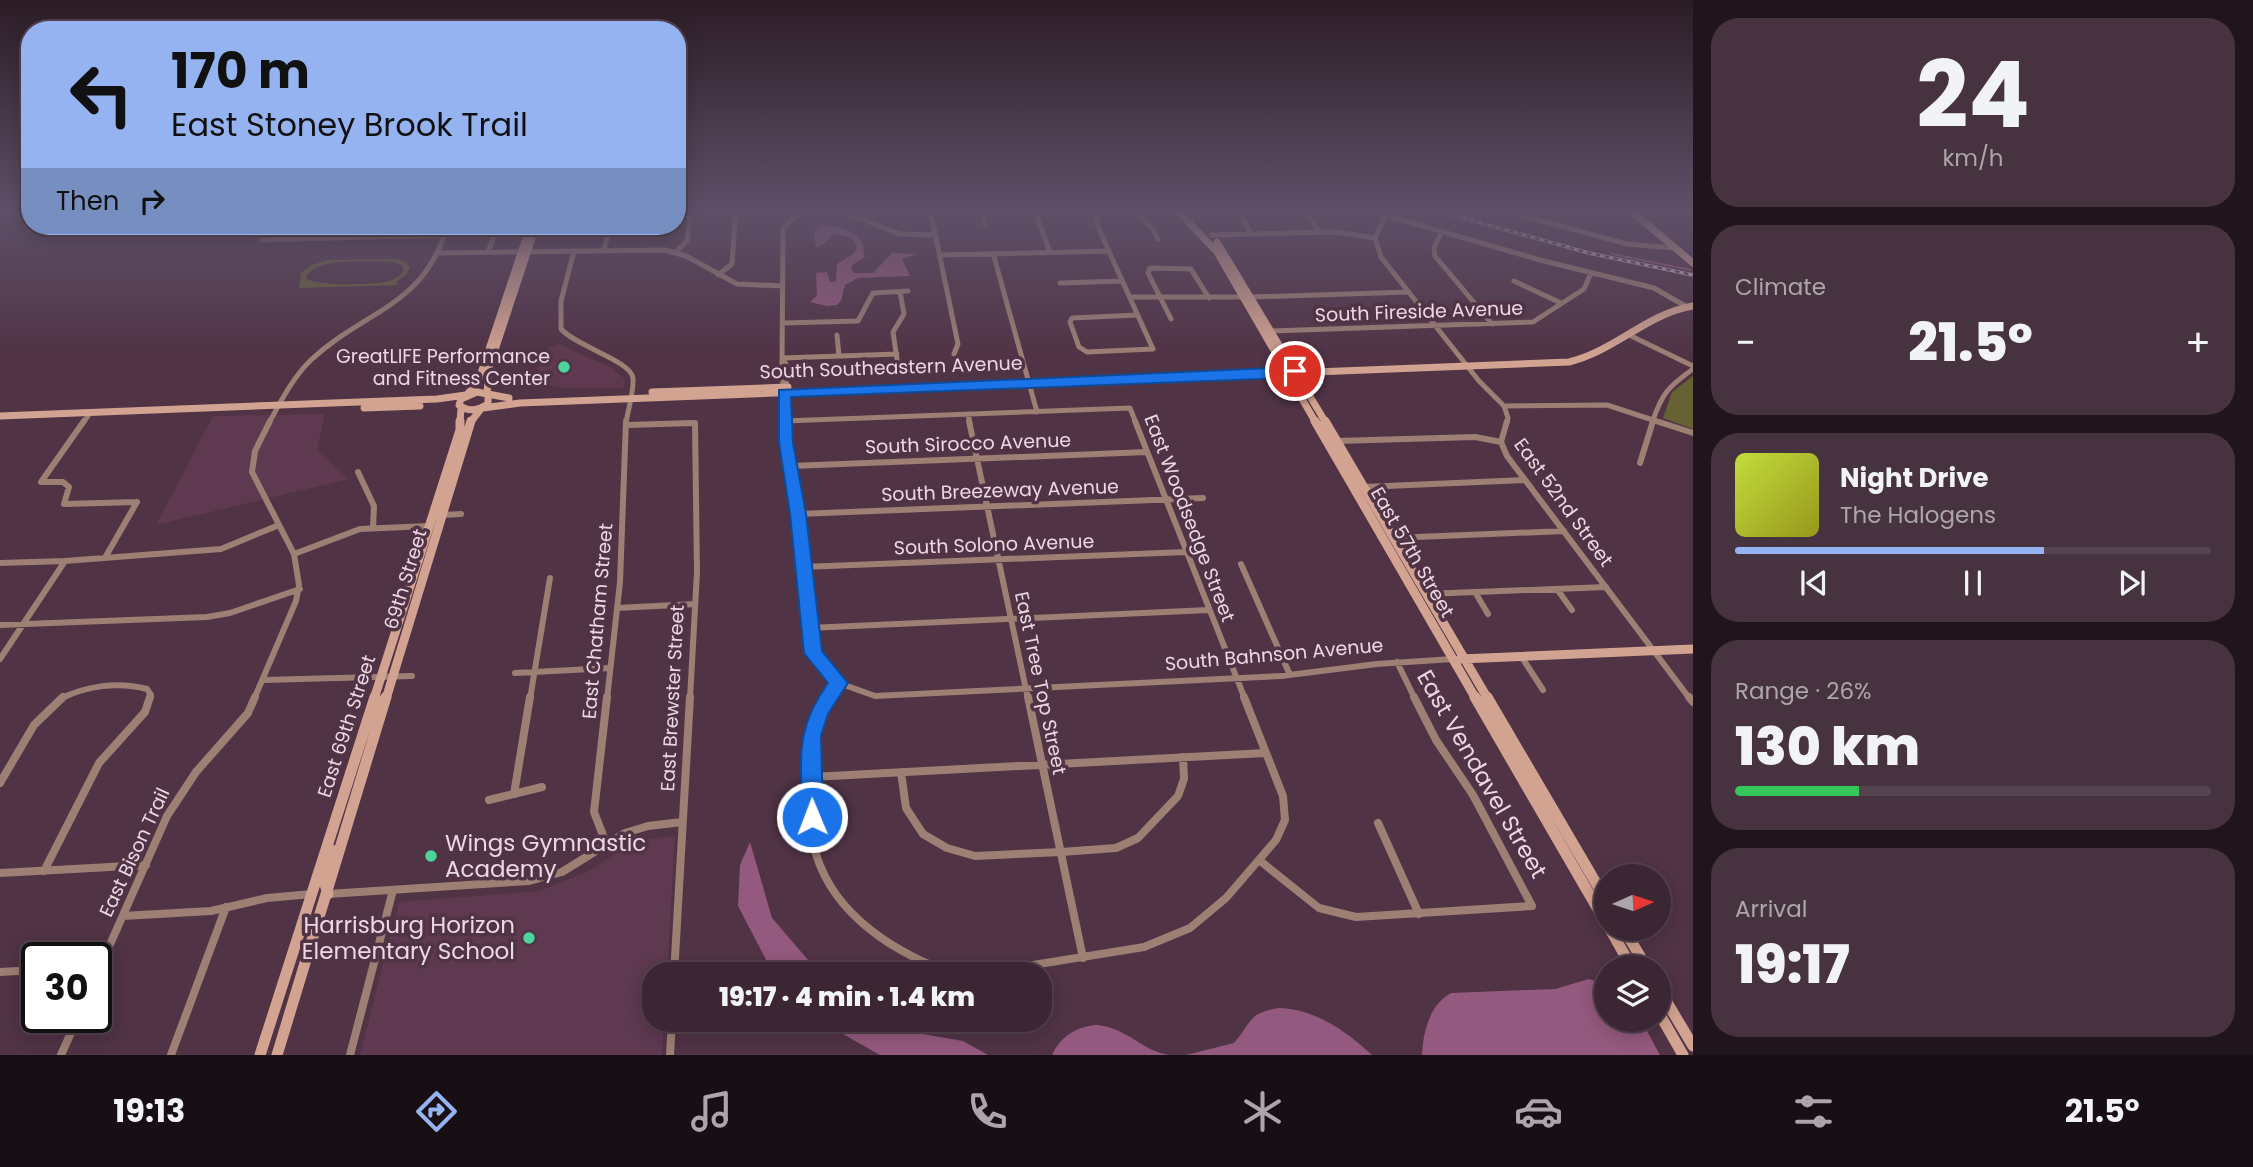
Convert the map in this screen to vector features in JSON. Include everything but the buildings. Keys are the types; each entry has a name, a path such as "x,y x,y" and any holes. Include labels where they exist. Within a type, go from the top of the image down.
{"main road":[{"path":"488,395 487,377 522,258"},
{"path":"277,408 466,395 478,382 522,258"},
{"path":"1220,258 1248,297"},
{"name":"East 57th Street","path":"1225,258 1458,659 1594,902"},
{"name":"East 57th Street","path":"1248,297 1271,331 1289,371 1336,442 1426,594 1458,659 1594,880"},
{"name":"South Southeastern Avenue","path":"461,408 468,411 520,402 784,389 1578,361 1593,356 1661,313 1690,306"},
{"name":"South Southeastern Avenue","path":"466,395 477,392 504,399 631,396"},
{"name":"East 69th Street","path":"260,1055 450,462 461,425 460,401 466,395"},
{"name":"69th Street","path":"328,894 470,422 489,401 488,395"},
{"path":"0,416 445,404 461,408"},
{"path":"443,515 439,511 449,477 450,462"},
{"path":"423,579 423,565 433,530 429,526"},
{"name":"South Bahnson Avenue","path":"1458,659 1693,649"},
{"path":"277,1055 328,894 324,881 336,837 335,824"},
{"path":"1671,1009 1693,1046"},
{"path":"1670,1032 1683,1055"}],"street":[{"path":"0,625 207,617 230,613 300,589 299,566 294,554 254,480 252,467 256,447 297,375 313,358 397,304 418,285 433,258"},
{"path":"572,258 561,301 561,328 572,341 630,369 633,377 631,396"},
{"path":"687,258 743,286 783,286"},
{"path":"718,275 732,264 732,258"},
{"path":"784,258 783,358 787,367 784,421 798,514 809,628 813,653 839,683 820,710 811,736 816,851 827,878 843,904 865,926 926,962"},
{"path":"941,258 958,344 954,354"},
{"path":"784,421 1037,412 994,258"},
{"path":"1112,258 1153,349 1083,351 1079,347 1070,322 1074,317 1137,315"},
{"path":"1382,258 1466,365 1504,406 1599,404 1620,407 1693,433"},
{"path":"1437,258 1492,324"},
{"path":"1537,258 1661,291 1690,306"},
{"path":"1171,319 1149,269 1184,267 1193,270 1209,298"},
{"name":"South Fireside Avenue","path":"1271,331 1532,322 1584,289 1591,273"},
{"path":"1060,283 1122,281"},
{"path":"1514,281 1561,303"},
{"path":"783,323 858,321 862,319 872,294 908,291"},
{"path":"899,373 893,332 904,314 900,292"},
{"path":"1130,298 1409,292"},
{"path":"1627,334 1693,367 1667,388 1660,398 1640,463"},
{"path":"837,335 839,356"},
{"path":"783,358 897,354"},
{"name":"East Chatham Street","path":"606,843 594,812 617,608 626,425 631,396"},
{"name":"East 52nd Street","path":"1504,406 1508,418 1501,442 1525,480 1693,702"},
{"name":"East Woodsedge Street","path":"1037,412 1130,408 1283,796 1285,815 1282,829 1259,860"},
{"path":"90,414 41,482 63,482 69,487 64,504 138,502 106,556"},
{"name":"East Tree Top Street","path":"968,414 1083,958"},
{"name":"East Brewster Street","path":"626,425 695,423 697,562 675,962"},
{"path":"1336,442 1475,437 1501,442"},
{"name":"South Sirocco Avenue","path":"791,466 1147,452"},
{"path":"358,472 374,501 376,511 373,528"},
{"path":"1362,487 1525,480"},
{"name":"South Breezeway Avenue","path":"798,514 1203,498"},
{"path":"443,515 461,514"},
{"path":"0,563 65,561 221,549 279,526"},
{"path":"294,554 349,532 373,528 429,526"},
{"path":"1392,538 1564,531"},
{"name":"South Solono Avenue","path":"802,567 1186,552"},
{"path":"0,659 65,561"},
{"path":"1241,564 1290,675"},
{"path":"514,794 550,578"},
{"path":"1426,594 1606,587"},
{"name":"East Bison Trail","path":"110,942 167,816 184,788 241,723 263,680 300,589"},
{"path":"1558,589 1572,610"},
{"path":"1475,592 1488,614"},
{"path":"617,608 695,604"},
{"path":"809,628 1209,610"},
{"path":"1521,656 1543,690"},
{"name":"South Bahnson Avenue","path":"839,683 875,696 1290,675 1396,662 1458,659"},
{"name":"East Vendavel Street","path":"1396,662 1436,740 1473,795 1530,897 1532,906 1419,914"},
{"path":"515,673 610,668"},
{"path":"263,680 412,676"},
{"path":"0,783 34,726 59,699 81,688 133,685 148,689 151,695 145,712 99,763 44,871"},
{"path":"812,777 1265,753"},
{"path":"901,772 906,808 923,834 947,848 975,856 1061,852 1116,848 1138,838 1178,796 1185,772 1183,757"},
{"path":"489,800 542,787"},
{"path":"328,894 508,884 540,879 573,866 606,843 637,829 682,822"},
{"path":"1052,963 1144,947 1184,931 1226,898 1259,860 1319,908 1356,917 1419,914 1378,823"},
{"path":"0,873 146,865"},
{"path":"350,1055 393,890"},
{"path":"123,916 201,912 267,898 312,894"},
{"path":"171,1055 226,907"},
{"path":"0,972 21,971"},
{"path":"670,1055 671,1032"},
{"path":"61,1055 71,1033"}],"shaded area":[{"path":"846,258 863,258 852,265 851,269 854,273 873,273 887,258 904,258 902,259 910,276 858,278 845,285 841,301 837,305 810,302 817,295 816,273 827,272 830,282 836,281 837,264"},
{"path":"397,259 406,262 410,267 406,275 397,281 397,285 299,288 301,273 311,265 328,260","holes":["371,261 402,265 404,270 400,275 383,282 333,284 306,278 311,271 331,263"]},
{"path":"559,344 612,368 625,379 624,388 564,388 550,385 538,369 545,349"},
{"path":"1693,376 1693,429 1663,418 1672,392"},
{"path":"325,414 317,450 349,479 156,525 213,416"},
{"name":"Harrisburg Horizon Elementary School","path":"675,836 668,962 642,962 642,1032 663,1032 662,1055 360,1055 399,902 539,891 589,871 622,849 649,839"},
{"path":"750,842 772,918 810,962 767,962 738,906 740,865"},
{"path":"1589,979 1594,981 1594,1032 1648,1032 1660,1055 1422,1055 1424,1037 1433,1011 1451,993 1555,989"},
{"path":"1279,1008 1305,1012 1329,1023 1372,1055 1186,1055 1234,1043 1255,1016"},
{"path":"1083,1027 1109,1027 1159,1053 1169,1055 1052,1055 1070,1033"},
{"path":"839,1032 918,1032 963,1041 988,1055 880,1055"}],"waterway":[{"path":"1633,258 1691,270"}],"railway":[{"path":"1614,258 1693,275"}],"place":[{"name":"GreatLIFE Performance and Fitness Center","path":"564,367"},
{"name":"Wings Gymnastic Academy","path":"431,856"},
{"name":"Harrisburg Horizon Elementary School","path":"529,938"}],"route":[{"path":"812,817 811,736 820,710 839,683 813,653 798,514 786,443 784,393 1288,374 1295,371"}]}
